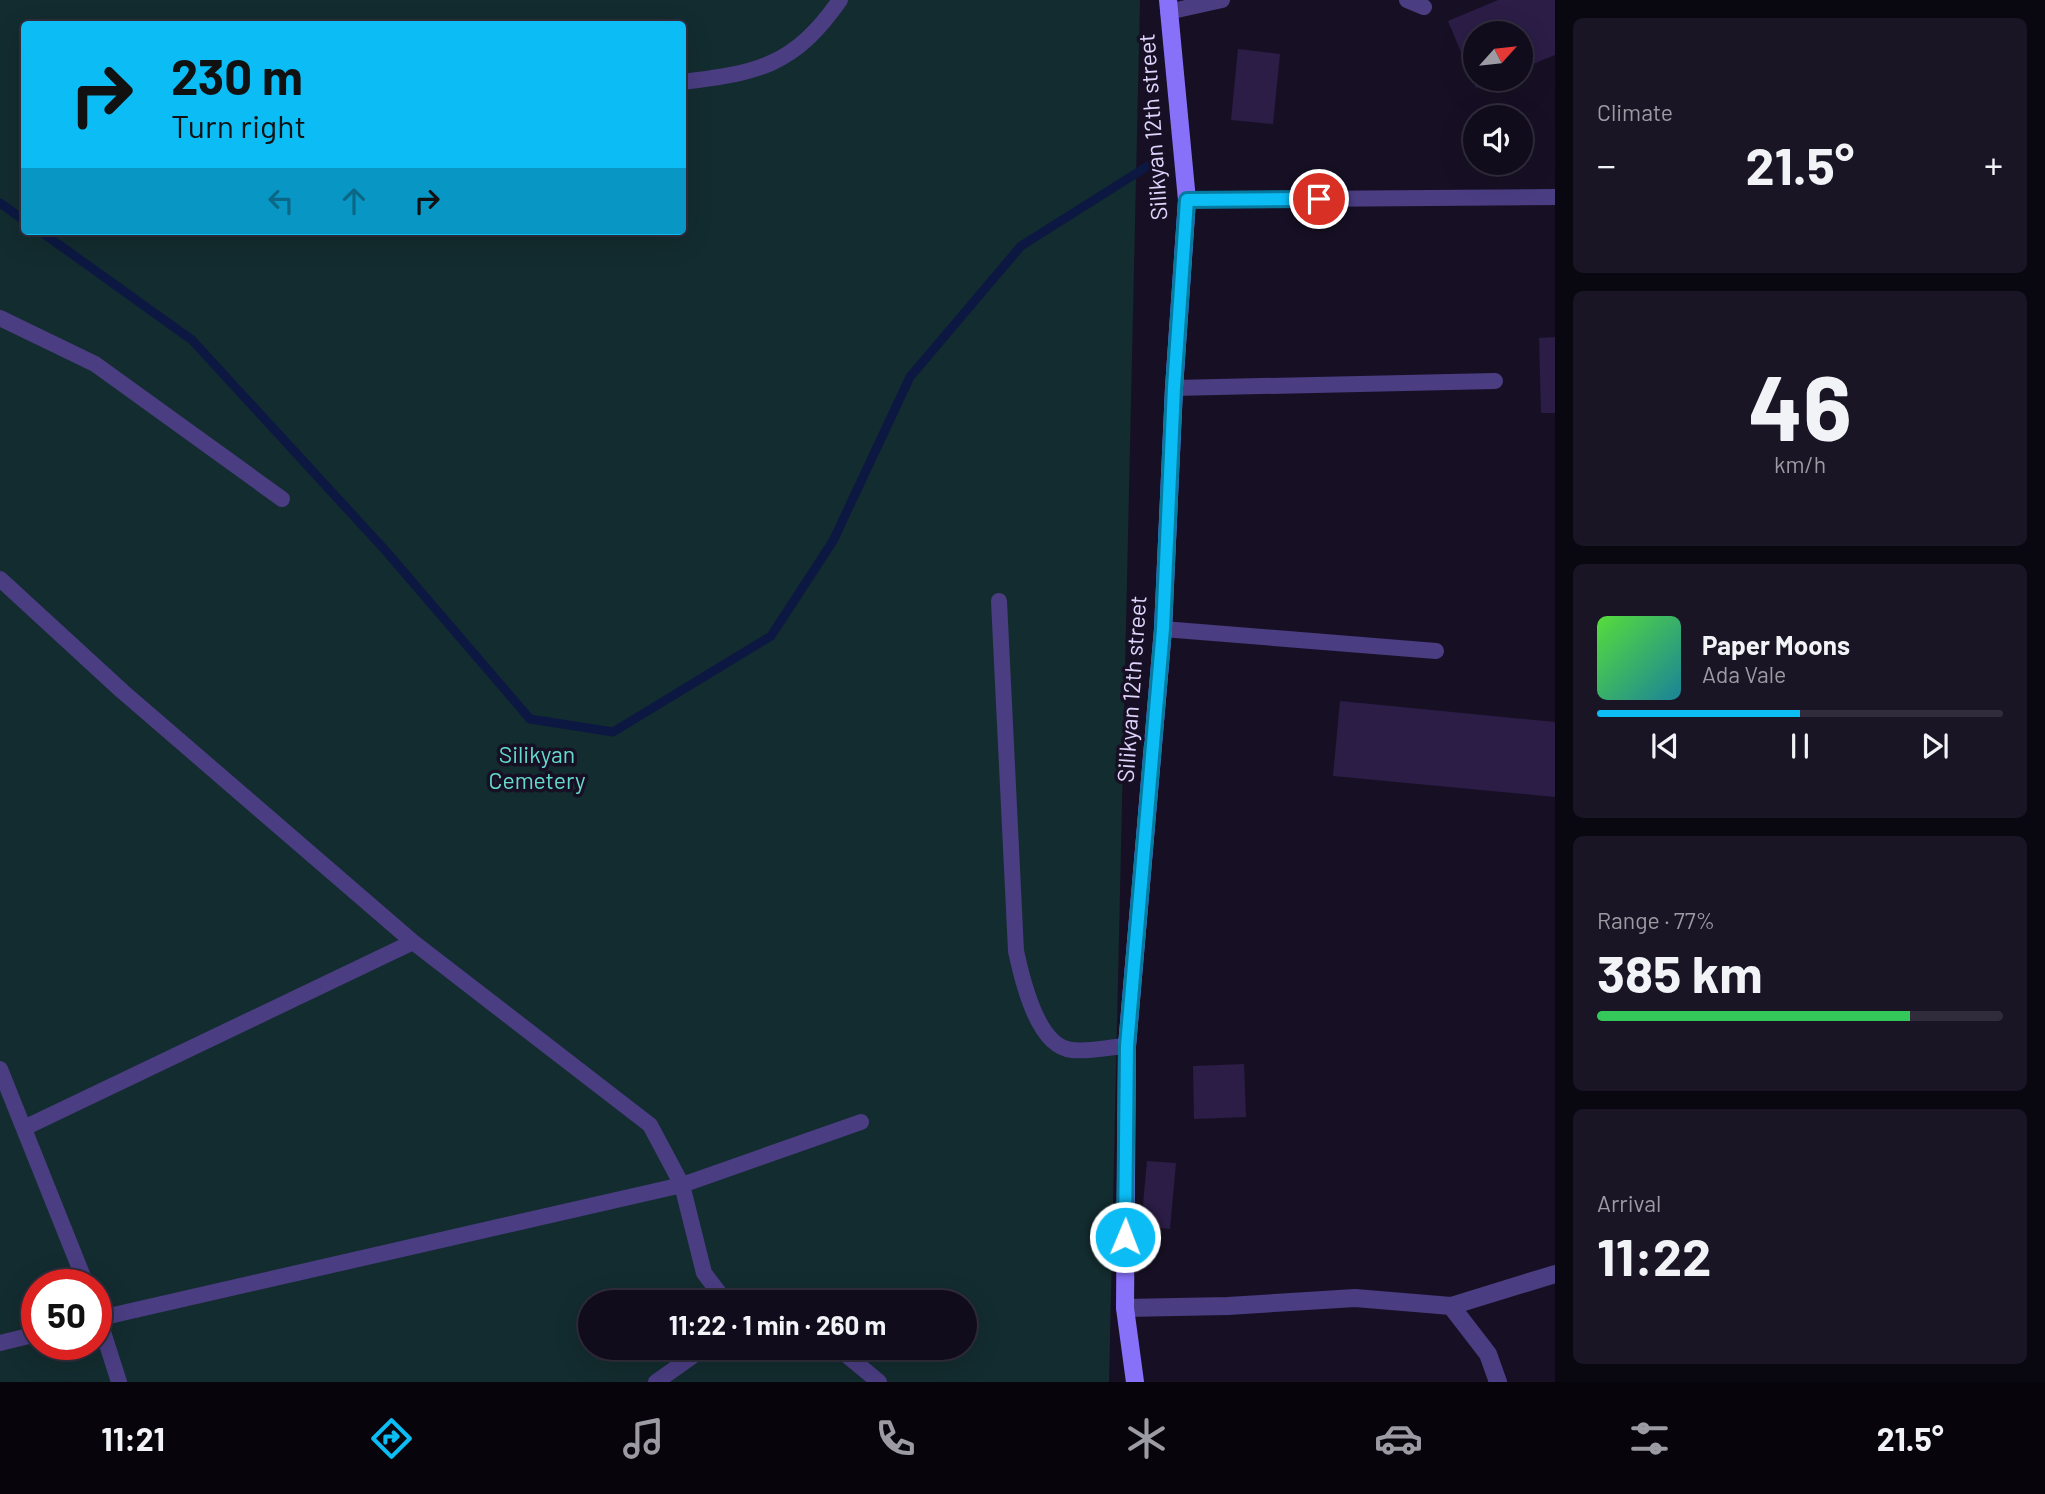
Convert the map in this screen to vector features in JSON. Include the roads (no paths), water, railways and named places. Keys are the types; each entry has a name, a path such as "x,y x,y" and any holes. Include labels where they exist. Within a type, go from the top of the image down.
{"main road":[{"name":"Silikyan 12th street","path":"1135,1382 1125,1308 1127,1046 1163,629 1174,388 1187,200 1168,6"}],"street":[{"path":"1125,1308 1228,1306 1355,1298 1451,1306 1555,1274"},
{"path":"1451,1306 1488,1354 1498,1382"}],"lane":[{"path":"686,82 745,75 781,59 820,28 840,0"},
{"path":"1168,6 1222,0"},
{"path":"1407,0 1424,6"},
{"path":"1187,200 1555,197"},
{"path":"0,318 95,364 282,499"},
{"path":"1174,388 1494,381"},
{"path":"0,579 122,691 413,942 650,1125 682,1185 704,1273 717,1290"},
{"path":"999,601 1016,951 1026,993 1046,1034 1070,1050 1127,1046"},
{"path":"1163,629 1436,651"},
{"path":"24,1128 413,942"},
{"path":"0,1069 80,1269"},
{"path":"112,1312 682,1185 861,1122"},
{"path":"0,1343 21,1338"},
{"path":"112,1360 119,1382"},
{"path":"656,1382 687,1360"},
{"path":"852,1360 878,1382"}],"waterway":[{"path":"46,235 192,340 385,550 530,719 613,732 771,636 833,541 910,377 1021,246 1151,164"},
{"path":"0,203 21,218"}],"park label":[{"name":"Silikyan Cemetery","path":"537,768"}]}
